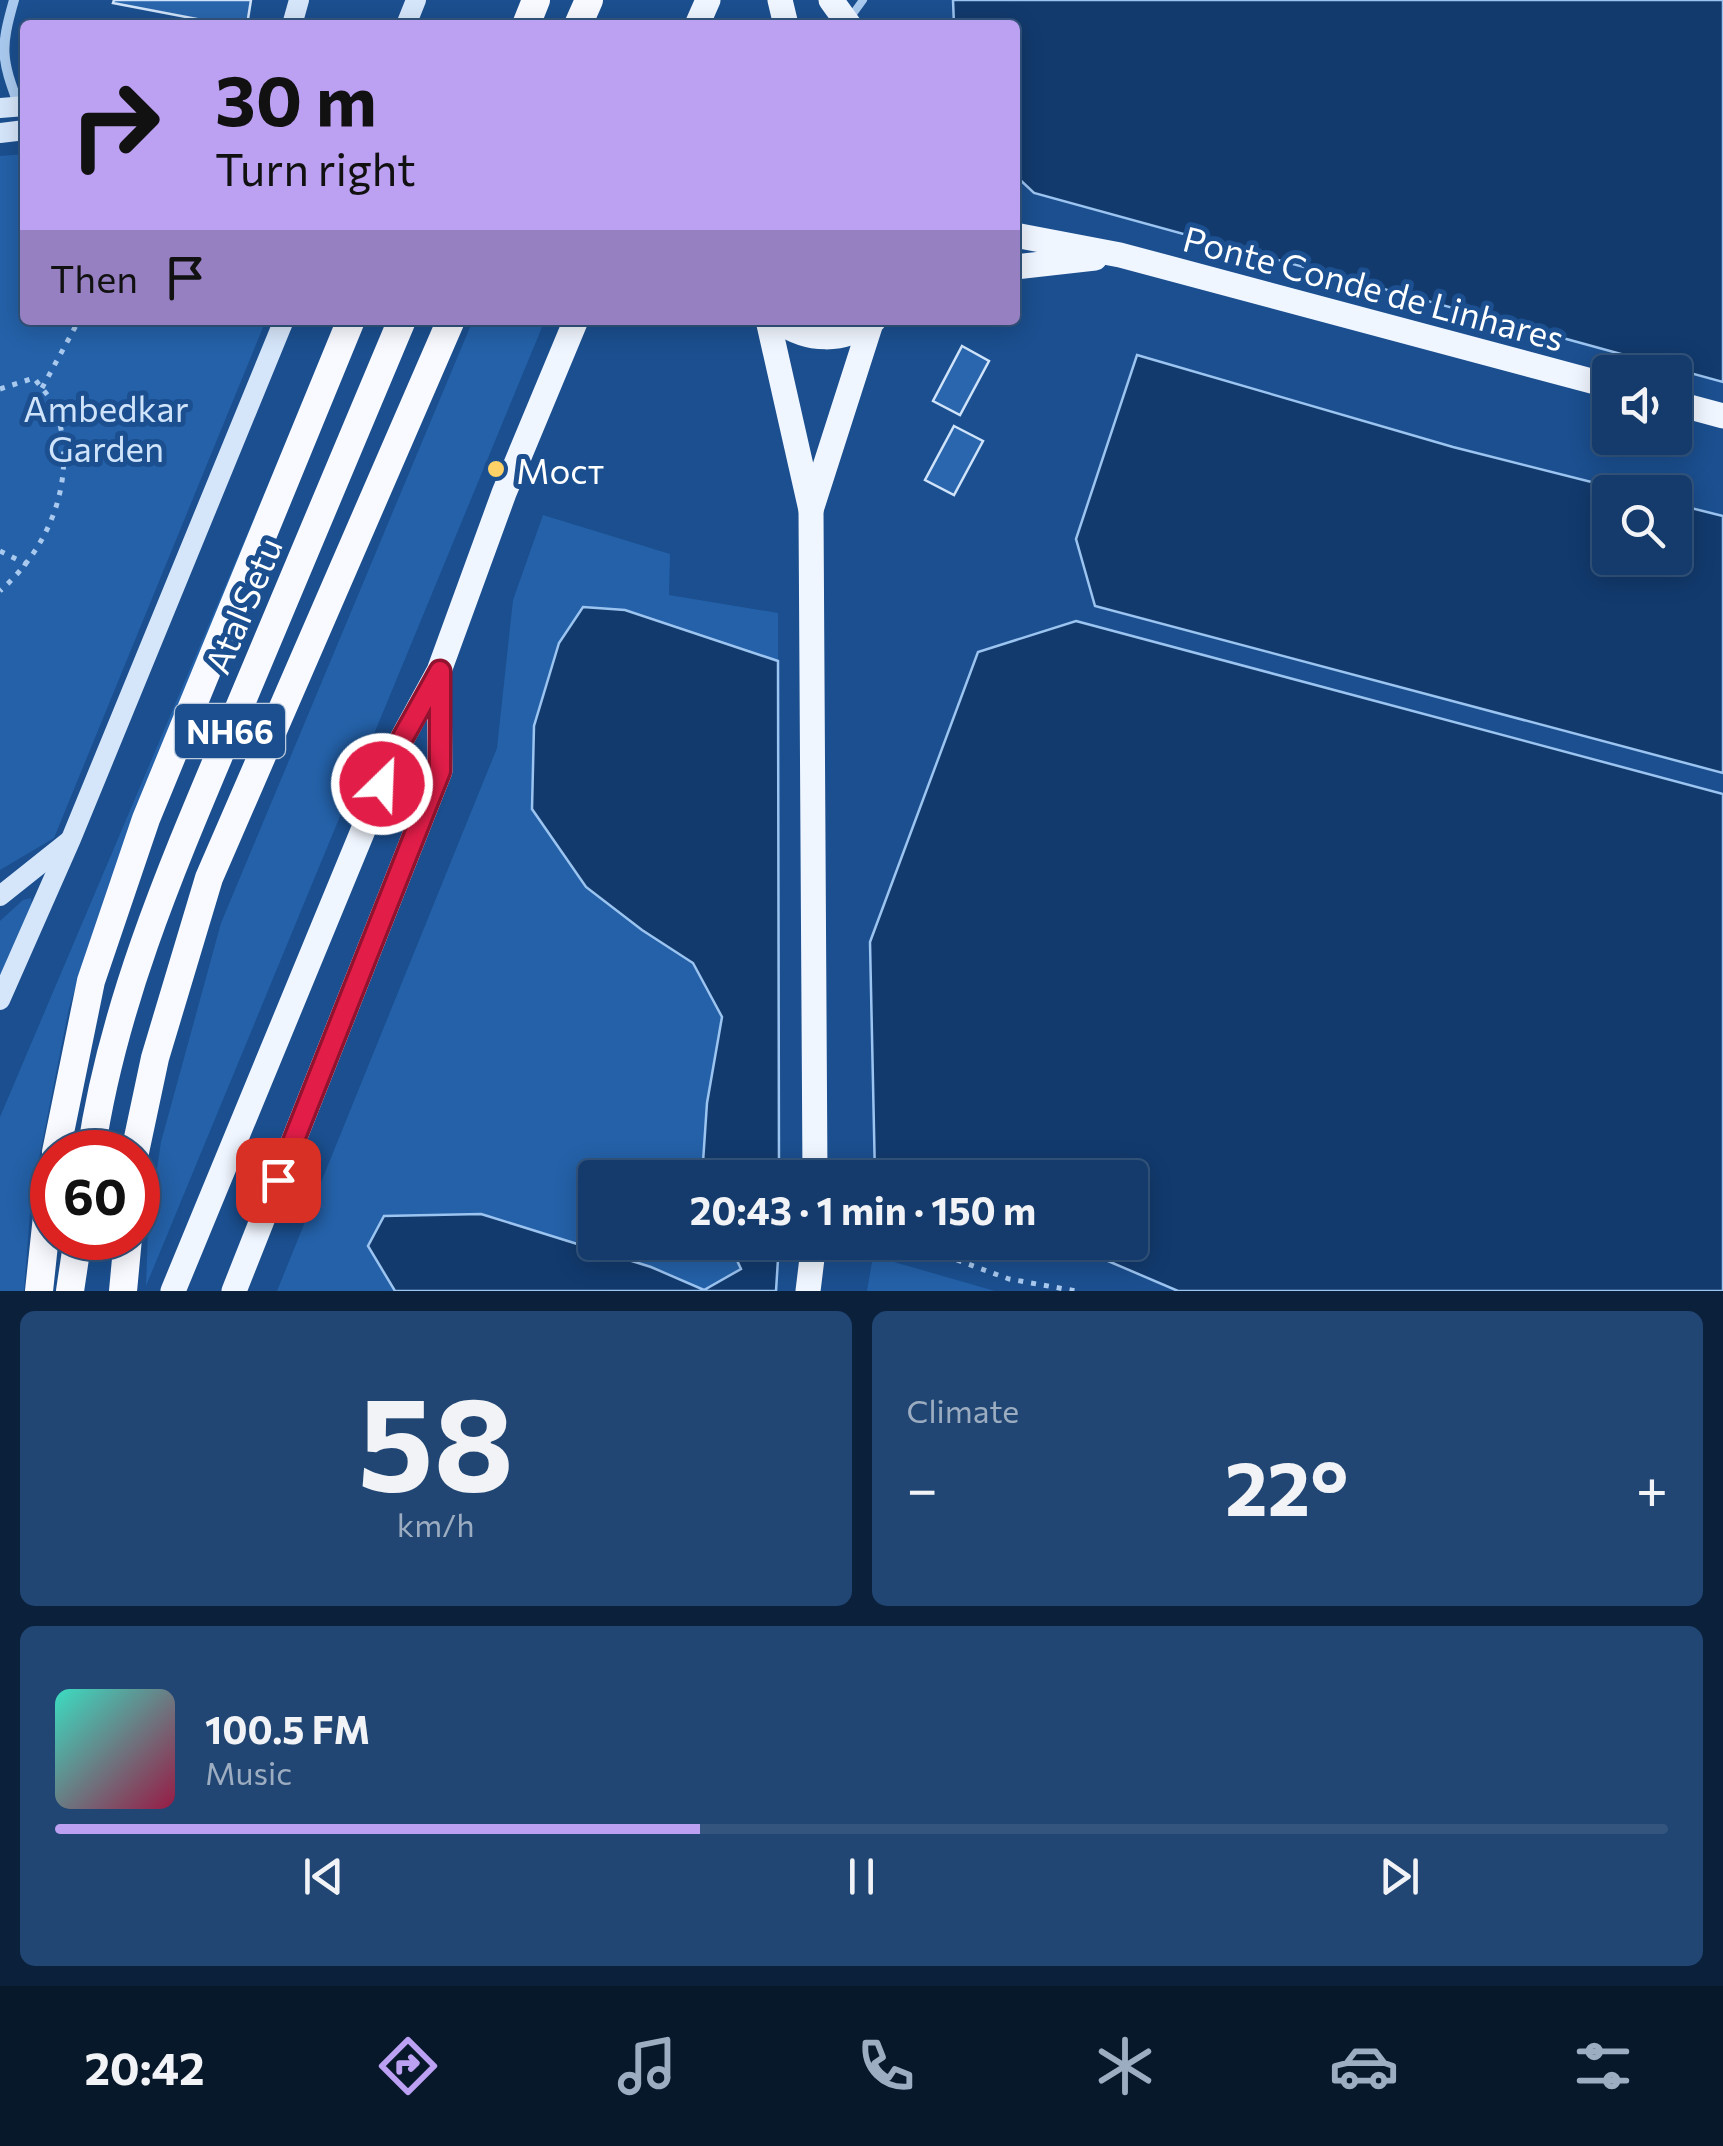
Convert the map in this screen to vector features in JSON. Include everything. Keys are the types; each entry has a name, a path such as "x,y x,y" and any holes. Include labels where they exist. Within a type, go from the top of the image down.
{"highway":[{"path":"61,1130 91,981 122,884 348,325"},
{"name":"Atal Setu","path":"95,1130 112,1049 132,980 176,856 400,325"},
{"name":"NH66","path":"139,1130 155,1058 209,878 449,325"},
{"path":"39,1291 42,1260"},
{"path":"70,1291 75,1260"},
{"path":"123,1291 126,1260"}],"main road":[{"name":"Ponte Conde de Linhares","path":"1020,236 1120,256 1592,381"},
{"path":"1020,266 1120,256"},
{"path":"0,1000 71,839 282,325"},
{"path":"173,1291 397,748 440,671 504,493 574,325"},
{"path":"769,325 810,510 815,1160"},
{"path":"785,325 815,338 854,333 867,325"},
{"path":"810,510 871,325"},
{"path":"1692,408 1723,416"},
{"path":"234,1291 440,771 440,671"},
{"path":"0,896 71,839"},
{"path":"808,1291 812,1260"}],"street":[{"path":"14,0 2,40 15,107"}],"lane":[{"path":"846,20 864,0"}],"path":[{"path":"42,388 76,325"},
{"path":"0,389 34,378 42,388 55,406 64,476 51,528 28,565 0,591"},
{"path":"0,551 28,565"},
{"path":"956,1260 1009,1280 1076,1291"}],"green space":[{"name":"Ambedkar Garden","path":"20,154 20,325 264,325 54,838 0,870 0,156"},
{"path":"336,325 157,782 110,881 69,1008 45,1130 30,1130 30,1212 24,1291 0,1291 0,1117"},
{"path":"471,325 543,325 160,1252 161,1142 221,923"},
{"path":"543,515 670,554 669,595 778,613 778,661 625,610 534,727 532,809 586,888 693,963 722,1017 707,1103 703,1160 578,1160 578,1249 368,1246 395,1291 277,1291 497,748 513,600"},
{"path":"31,898 32,905 0,977 0,921 23,900"},
{"path":"147,1260 157,1260 146,1286"},
{"path":"626,1260 737,1260 741,1269 704,1290"},
{"path":"872,1260 887,1260 995,1291 867,1291"}],"shaded area":[{"path":"953,0 1723,0 1723,382 1692,373 1692,355 1625,355 1034,193 1020,180 1020,20 954,20"},
{"path":"1137,355 1453,447 1592,482 1592,575 1692,575 1692,508 1723,516 1723,773 1095,606 1076,539"},
{"path":"583,607 625,610 778,661 779,1160 703,1160 707,1103 722,1017 693,963 586,887 532,809 534,726 559,643"},
{"path":"1076,621 1723,794 1723,1291 1178,1291 1106,1260 1148,1260 1148,1160 875,1160 870,942 978,652"},
{"path":"481,1214 578,1244 578,1260 629,1260 704,1290 741,1269 737,1260 778,1260 776,1291 395,1291 368,1246 384,1216"}],"building":[{"path":"251,0 248,20 202,20 113,3"},
{"path":"962,346 989,361 960,415 933,401"},
{"path":"954,426 983,441 954,495 925,480"}],"place":[{"name":"Мост","path":"496,469"}],"route":[{"path":"278,1180 440,771 440,671 397,748 382,784"}]}
